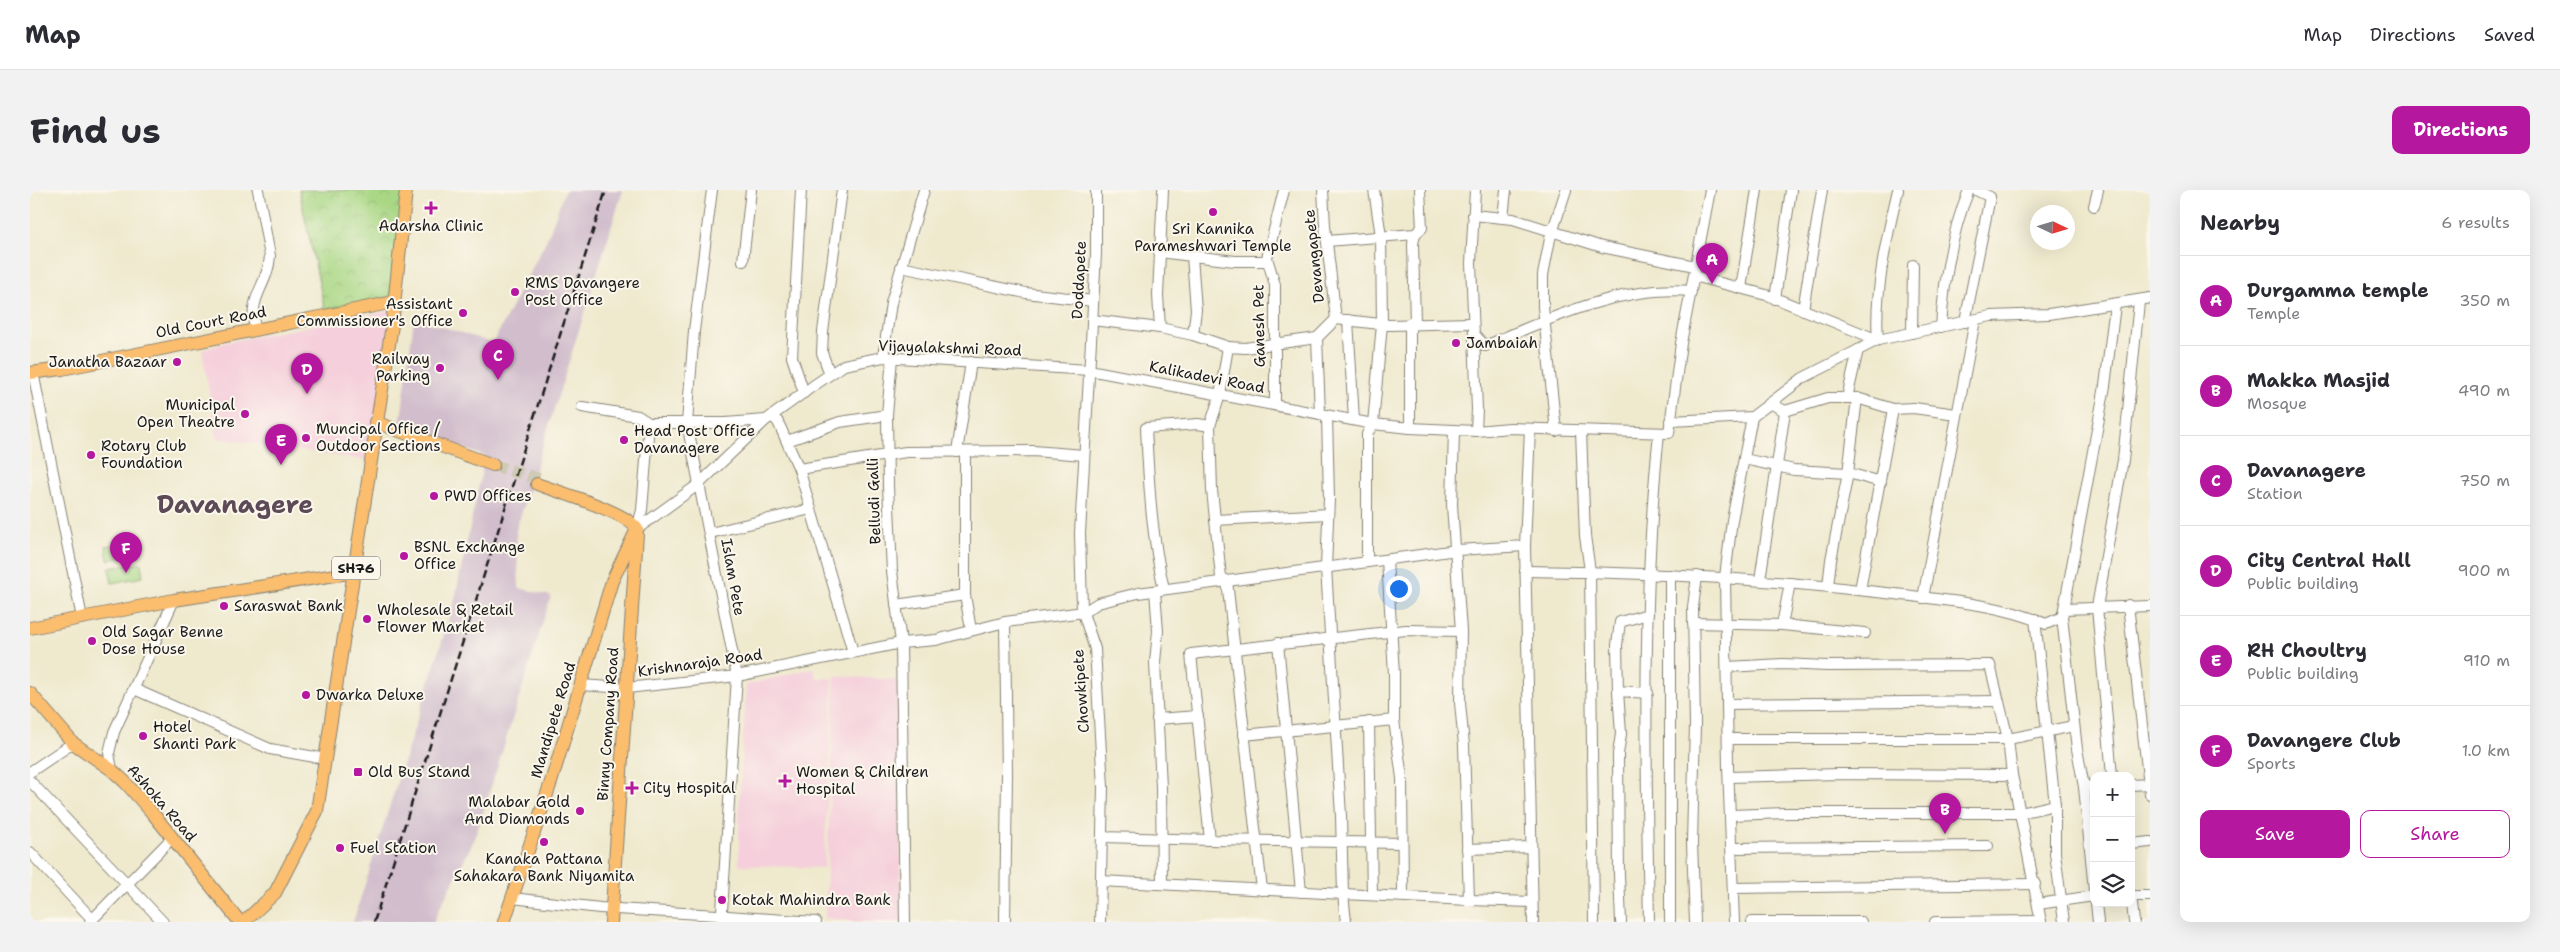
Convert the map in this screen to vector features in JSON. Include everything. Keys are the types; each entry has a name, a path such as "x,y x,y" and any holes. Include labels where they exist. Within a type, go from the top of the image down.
{"main road":[{"name":"SH76","path":"242,922 275,893 317,811 355,572 394,302 406,190"},
{"name":"Old Court Road","path":"32,372 62,369 394,302"},
{"path":"375,424 492,467"},
{"path":"538,482 618,514 639,527"},
{"name":"Mandipete Road","path":"504,922 552,779 612,581 639,527"},
{"name":"Binny Company Road","path":"611,922 639,527"},
{"path":"30,628 174,600 355,572"},
{"name":"Ashoka Road","path":"30,693 73,743 112,770 242,922"}],"street":[{"path":"254,330 253,305 269,266 270,256 258,190"},
{"name":"Islam Pete","path":"712,190 694,332 687,423 737,676 722,917"},
{"path":"743,261 751,190"},
{"path":"801,190 792,357 804,393"},
{"path":"830,374 822,353 823,332 842,190"},
{"name":"Belludi Galli","path":"906,922 901,643 891,552 887,454 888,358 891,303 924,190"},
{"name":"Doddapete","path":"1090,370 1096,190"},
{"path":"1160,328 1158,295 1162,190"},
{"name":"Ganesh Pet","path":"1275,405 1275,285 1267,261 1270,240 1284,190"},
{"name":"Devangapete","path":"1323,190 1336,319"},
{"path":"1367,562 1367,434 1373,424 1382,324 1381,236 1374,190"},
{"path":"1327,241 1415,234 1422,228 1420,190"},
{"path":"1475,190 1471,263 1474,322 1472,323 1475,335 1476,431"},
{"path":"1503,218 1506,190"},
{"path":"1556,431 1545,321 1543,274 1553,231 1566,190"},
{"path":"1649,922 1648,574 1651,512 1659,433 1669,433 1694,271 1710,190"},
{"path":"1741,288 1757,190"},
{"path":"1775,299 1791,190"},
{"path":"1803,310 1822,190"},
{"path":"1878,340 1876,316 1898,190"},
{"path":"1941,327 1944,283 1961,209 1969,190"},
{"path":"1923,598 1956,414 1990,197 1976,190"},
{"path":"2094,206 2098,190"},
{"path":"1473,215 1503,218 1694,271 1775,299 1878,340"},
{"path":"1410,428 1413,244 1415,234"},
{"path":"1159,252 1235,261 1267,261"},
{"path":"1192,256 1196,310 1193,335"},
{"path":"1912,333 1913,265"},
{"path":"901,267 1026,293 1093,301"},
{"path":"1475,335 1484,346 1545,321 1629,295 1668,289 1691,292"},
{"path":"1670,422 1752,417 1803,378 1878,340 1991,316 2049,314 2139,302 2150,298"},
{"path":"2112,772 2097,607 2123,460 2139,302"},
{"path":"2093,862 2089,787 2074,726 2063,613 2105,386 2115,305"},
{"path":"1092,320 1160,328 1193,335 1228,347 1245,348 1317,338 1336,319 1382,324 1472,323"},
{"path":"1348,320 1354,420"},
{"path":"1317,338 1328,514 1326,567 1329,638 1346,922"},
{"path":"1228,347 1220,395 1210,426 1215,520 1221,577 1226,581 1262,890"},
{"path":"1828,586 1831,560 1848,474 1852,398 1858,350"},
{"name":"Vijayalakshmi Road","path":"639,527 699,484 769,418 844,365 888,358 1090,370"},
{"path":"971,362 961,452 965,595 971,630"},
{"name":"Kalikadevi Road","path":"1090,370 1373,424 1476,431 1510,428 1659,433"},
{"name":"Chowkipete","path":"1090,370 1080,534 1080,583 1084,612 1095,649 1103,787 1100,922"},
{"path":"32,372 82,618"},
{"path":"1770,403 1785,411 1828,398 1852,398 1893,409 1914,408 1956,414"},
{"path":"582,407 638,416 649,423 687,423 769,418 778,422 800,469 853,652"},
{"path":"1860,590 1893,409"},
{"path":"1760,580 1785,411"},
{"path":"787,441 840,422 887,415"},
{"path":"1734,922 1725,577 1732,520 1752,417"},
{"path":"639,527 649,423"},
{"path":"1162,883 1157,719 1160,590 1149,505 1146,428 1198,424 1210,426"},
{"path":"1530,429 1525,571 1533,922"},
{"path":"1454,430 1452,505 1457,550 1461,631 1460,703 1464,745 1469,900"},
{"path":"1581,431 1585,536 1590,571 1594,922"},
{"path":"800,469 887,454 1033,451 1084,455"},
{"path":"1744,459 1794,470 1848,474 1881,482"},
{"path":"710,533 811,509"},
{"path":"1215,520 1328,514"},
{"path":"1084,612 1098,602 1160,590 1457,550 1525,546"},
{"path":"1387,560 1392,632 1394,720 1402,778 1403,896"},
{"path":"1525,571 1590,571 1725,577 1828,586 1967,603 2035,619 2046,624 2063,613 2097,607 2150,606"},
{"path":"1670,575 1670,922"},
{"path":"1695,922 1692,842 1695,725 1693,623 1698,576"},
{"path":"1782,625 1790,583"},
{"path":"896,605 965,595"},
{"path":"112,770 109,754 112,739 174,600"},
{"path":"2128,606 2149,788 2135,786"},
{"name":"Krishnaraja Road","path":"580,685 627,688 737,676 901,643 936,640 1005,622 1084,612"},
{"path":"1622,922 1618,875 1618,754 1621,734 1617,645 1620,622 1648,614"},
{"path":"2035,619 2055,805 2055,852 2064,922"},
{"path":"1005,622 1008,775 1006,922"},
{"path":"1693,623 1782,625 1865,633"},
{"path":"1210,840 1191,654 1406,630 1461,631"},
{"path":"1278,643 1301,892"},
{"path":"1726,667 1783,664 1827,666 1990,665 2008,738 2012,775 2041,921 1935,922"},
{"path":"134,689 270,749 326,759"},
{"path":"1618,691 1648,693"},
{"path":"1727,704 1998,701"},
{"path":"1157,719 1198,716"},
{"path":"1244,735 1394,720"},
{"path":"1369,722 1372,895"},
{"path":"1728,739 2008,738 2074,726"},
{"path":"30,772 73,743"},
{"path":"1729,777 1839,774 2012,775"},
{"path":"30,781 64,815 126,885 163,922"},
{"path":"1731,815 2020,812 2055,805"},
{"path":"1102,836 1402,843"},
{"path":"30,852 91,921 172,838"},
{"path":"2135,844 2150,842"},
{"path":"1732,848 1988,846"},
{"path":"1467,849 1531,847"},
{"path":"1101,881 1532,902"},
{"path":"1734,888 2035,884"},
{"path":"2135,896 2150,896"},
{"path":"2038,904 2090,897"},
{"path":"512,898 600,908 816,922"},
{"path":"2096,907 2098,922"},
{"path":"2132,907 2134,922"},
{"path":"1752,922 1861,922"}],"shaded area":[{"path":"565,190 623,190 516,530 519,588 551,596 475,838 433,922 353,922 454,603 485,456 400,427 414,318 493,343 548,237"},
{"path":"393,310 371,461 217,438 202,350 227,342"},
{"name":"Women & Children Hospital","path":"814,668 816,678 833,678 824,868 739,865 739,809 746,685"},
{"path":"835,676 899,680 901,922 861,922 825,918"}],"green space":[{"path":"299,190 406,190 391,297 325,310"},
{"path":"137,541 139,555 108,560 106,546"},
{"path":"141,563 143,577 112,583 109,568"}],"tunnel":[{"path":"493,465 539,479"}],"railway":[{"path":"374,922 606,190"}],"place":[{"name":"Adarsha Clinic","path":"431,208"},
{"name":"Sri Kannika Parameshwari Temple","path":"1213,212"},
{"name":"Durgamma temple","path":"1712,284"},
{"name":"RMS Davangere Post Office","path":"515,292"},
{"name":"Assistant Commissioner's Office","path":"463,313"},
{"name":"Jambaiah","path":"1456,343"},
{"name":"Janatha Bazaar","path":"177,362"},
{"name":"Railway Parking","path":"440,368"},
{"name":"Davanagere","path":"498,380"},
{"name":"City Central Hall","path":"307,394"},
{"name":"Municipal Open Theatre","path":"245,414"},
{"name":"Muncipal Office / Outdoor Sections","path":"306,438"},
{"name":"Head Post Office Davanagere","path":"624,440"},
{"name":"Rotary Club Foundation","path":"91,455"},
{"name":"RH Choultry","path":"281,465"},
{"name":"PWD Offices","path":"434,496"},
{"name":"BSNL Exchange Office","path":"404,556"},
{"name":"Davangere Club","path":"126,573"},
{"name":"Saraswat Bank","path":"224,606"},
{"name":"Wholesale & Retail Flower Market","path":"367,619"},
{"name":"Old Sagar Benne Dose House","path":"92,641"},
{"name":"Dwarka Deluxe","path":"306,695"},
{"name":"Hotel Shanti Park","path":"143,736"},
{"name":"Old Bus Stand","path":"358,772"},
{"name":"Women & Children Hospital","path":"785,781"},
{"name":"City Hospital","path":"632,788"},
{"name":"Malabar Gold And Diamonds","path":"580,811"},
{"name":"Makka Masjid","path":"1945,834"},
{"name":"Kanaka Pattana Sahakara Bank Niyamita","path":"544,842"},
{"name":"Fuel Station","path":"340,848"},
{"name":"Kotak Mahindra Bank","path":"722,900"}],"district":[{"name":"Davanagere","path":"235,504"}]}
